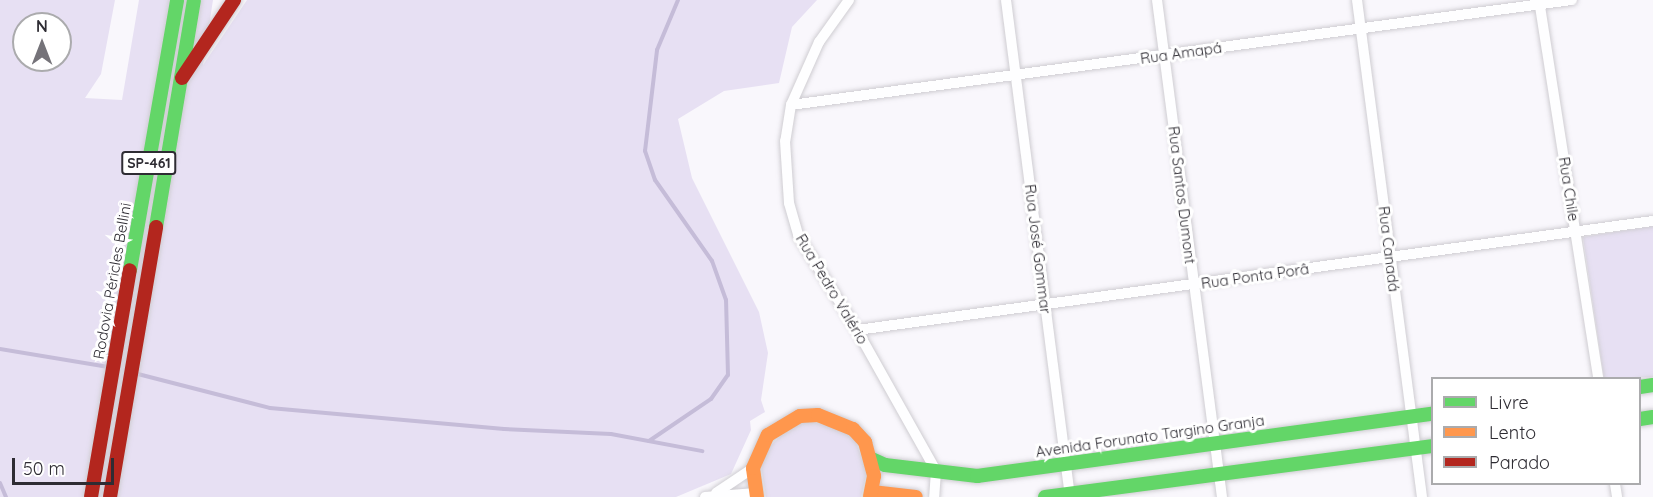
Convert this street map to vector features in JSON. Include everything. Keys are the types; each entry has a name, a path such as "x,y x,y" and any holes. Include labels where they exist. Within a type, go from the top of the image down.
{"street":[{"name":"Rodovia Péricles Bellini","path":"91,497 177,0"},
{"name":"SP-461","path":"110,497 194,0"},
{"path":"182,78 234,0"},
{"name":"Rua Pedro Valério","path":"849,0 819,42 791,105 785,165 789,203 798,236 857,330 936,471"},
{"name":"Rua José Gommar","path":"1006,0 1070,495"},
{"name":"Rua Santos Dumont","path":"1157,0 1222,497"},
{"name":"Rua Canadá","path":"1357,0 1422,497"},
{"name":"Rua Amapá","path":"791,105 1164,56 1539,2 1572,0"},
{"name":"Rua Chile","path":"1539,2 1598,377"},
{"name":"Rua Ponta Porâ","path":"857,330 1653,221"},
{"name":"Avenida Forunato Targino Granja","path":"872,459 885,465 977,476 1431,414"},
{"path":"711,495 756,495 753,468 768,435 800,416 818,415 853,429 872,459 871,494 916,497"},
{"path":"1045,497 1431,446"},
{"path":"711,495 753,468"},
{"path":"934,497 936,471"}],"shaded area":[{"path":"0,0 115,0 101,74 85,98 122,100 139,0 213,0 203,65 247,0 817,0 792,27 779,83 724,91 678,119 692,178 759,312 768,353 761,400 765,412 750,421 751,430 731,474 676,497 0,497"},
{"path":"1653,226 1653,377 1604,377 1583,237"},
{"path":"808,421 841,429 855,440 867,472 861,497 766,497 761,466 766,450 791,426"}],"waterway":[{"path":"649,441 711,399 728,375 726,300 712,261 655,180 645,151 657,50 678,0"},
{"path":"0,349 109,367"},
{"path":"134,373 270,408 504,429 611,434 702,451"},
{"path":"0,483 6,497"}],"traffic: fast":[{"path":"130,270 177,0"},
{"path":"156,227 194,0"},
{"path":"1641,387 1653,385"},
{"path":"872,459 885,465 977,476 1431,414"},
{"path":"1641,419 1653,417"},
{"path":"1045,497 1431,446"}],"traffic: slow":[{"path":"757,497 753,468 768,435 800,416 818,415 853,429 865,442 874,476 870,497"},
{"path":"872,492 916,497"}],"traffic: jam":[{"path":"182,78 234,0"},
{"path":"110,497 156,227"},
{"path":"91,497 130,270"}]}
